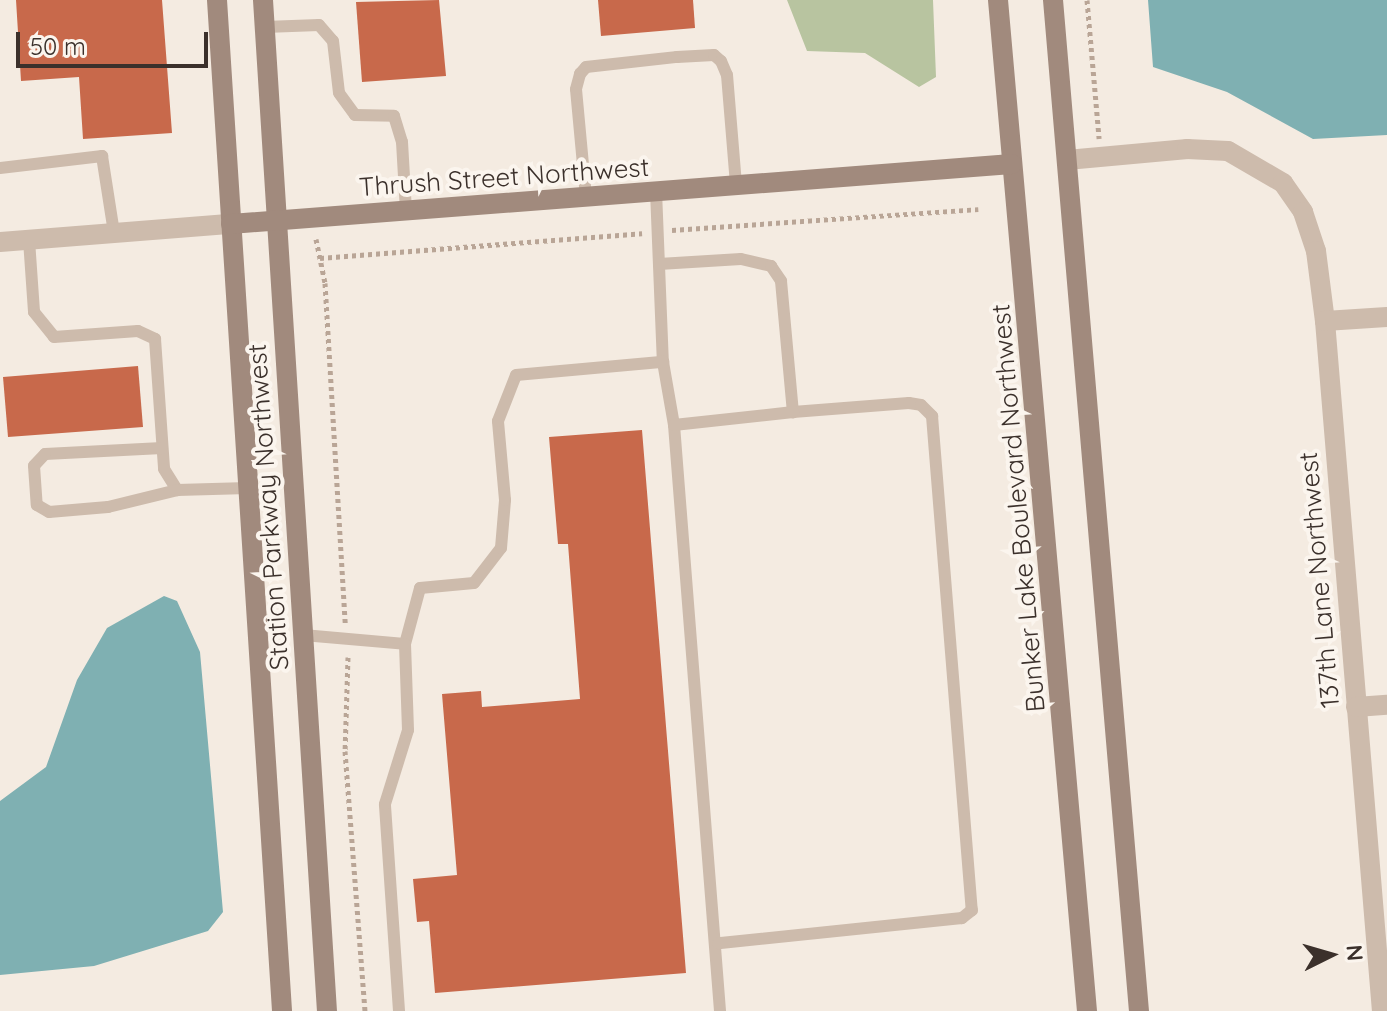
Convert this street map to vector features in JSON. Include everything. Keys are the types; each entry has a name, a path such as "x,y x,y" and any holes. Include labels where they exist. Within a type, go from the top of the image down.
{"street":[{"name":"Station Parkway Northwest","path":"217,0 282,1011"},
{"name":"Station Parkway Northwest","path":"263,0 327,1011"},
{"name":"Bunker Lake Boulevard Northwest","path":"998,0 1087,1011"},
{"path":"1053,0 1139,1011"},
{"name":"137th Lane Northwest","path":"1101,158 1187,149 1228,151 1258,165 1283,183 1303,212 1316,251 1325,321 1382,1011"},
{"path":"1067,160 1101,158"},
{"name":"Thrush Street Northwest","path":"0,242 1012,164"},
{"path":"1325,321 1387,317"},
{"path":"1356,707 1387,705"}],"lane":[{"path":"265,27 319,25 333,41 339,93 355,115 394,116 402,142 406,211"},
{"path":"586,197 576,89 580,74 586,67 677,57 714,55 721,61 727,75 736,185"},
{"path":"0,168 102,156 114,233"},
{"path":"656,191 663,362 674,425 718,943 720,1011"},
{"path":"29,240 34,312 54,337 138,331 155,339 164,469 177,490"},
{"path":"659,264 741,259 771,266 781,281 793,412"},
{"path":"399,1011 385,804 408,730 405,644 420,588 474,583 501,548 505,500 498,421 516,375 663,362"},
{"path":"674,425 909,403 921,405 932,416 972,910 962,918 718,943"},
{"path":"162,448 45,454 34,466 37,505 49,512 108,507 177,490 248,488"},
{"path":"303,635 347,642 405,644"}],"path":[{"path":"1087,0 1101,158"},
{"path":"312,218 325,283 347,642 345,751 365,1011"}],"green space":[{"path":"787,0 933,0 936,77 919,87 865,53 807,51"}],"water":[{"path":"1148,0 1387,0 1387,135 1313,139 1227,92 1153,67"},
{"path":"164,596 177,601 200,652 223,912 208,931 94,966 0,975 0,801 46,767 77,680 107,628"}],"building":[{"path":"16,0 162,0 172,133 83,139 79,77 21,81"},
{"path":"439,0 446,76 362,82 356,2"},
{"path":"598,0 693,0 695,28 601,36"},
{"path":"138,366 143,427 8,437 3,377"},
{"path":"642,430 686,973 435,993 429,921 417,922 413,879 457,875 442,694 481,691 482,707 580,699 568,544 558,544 549,437"}]}
